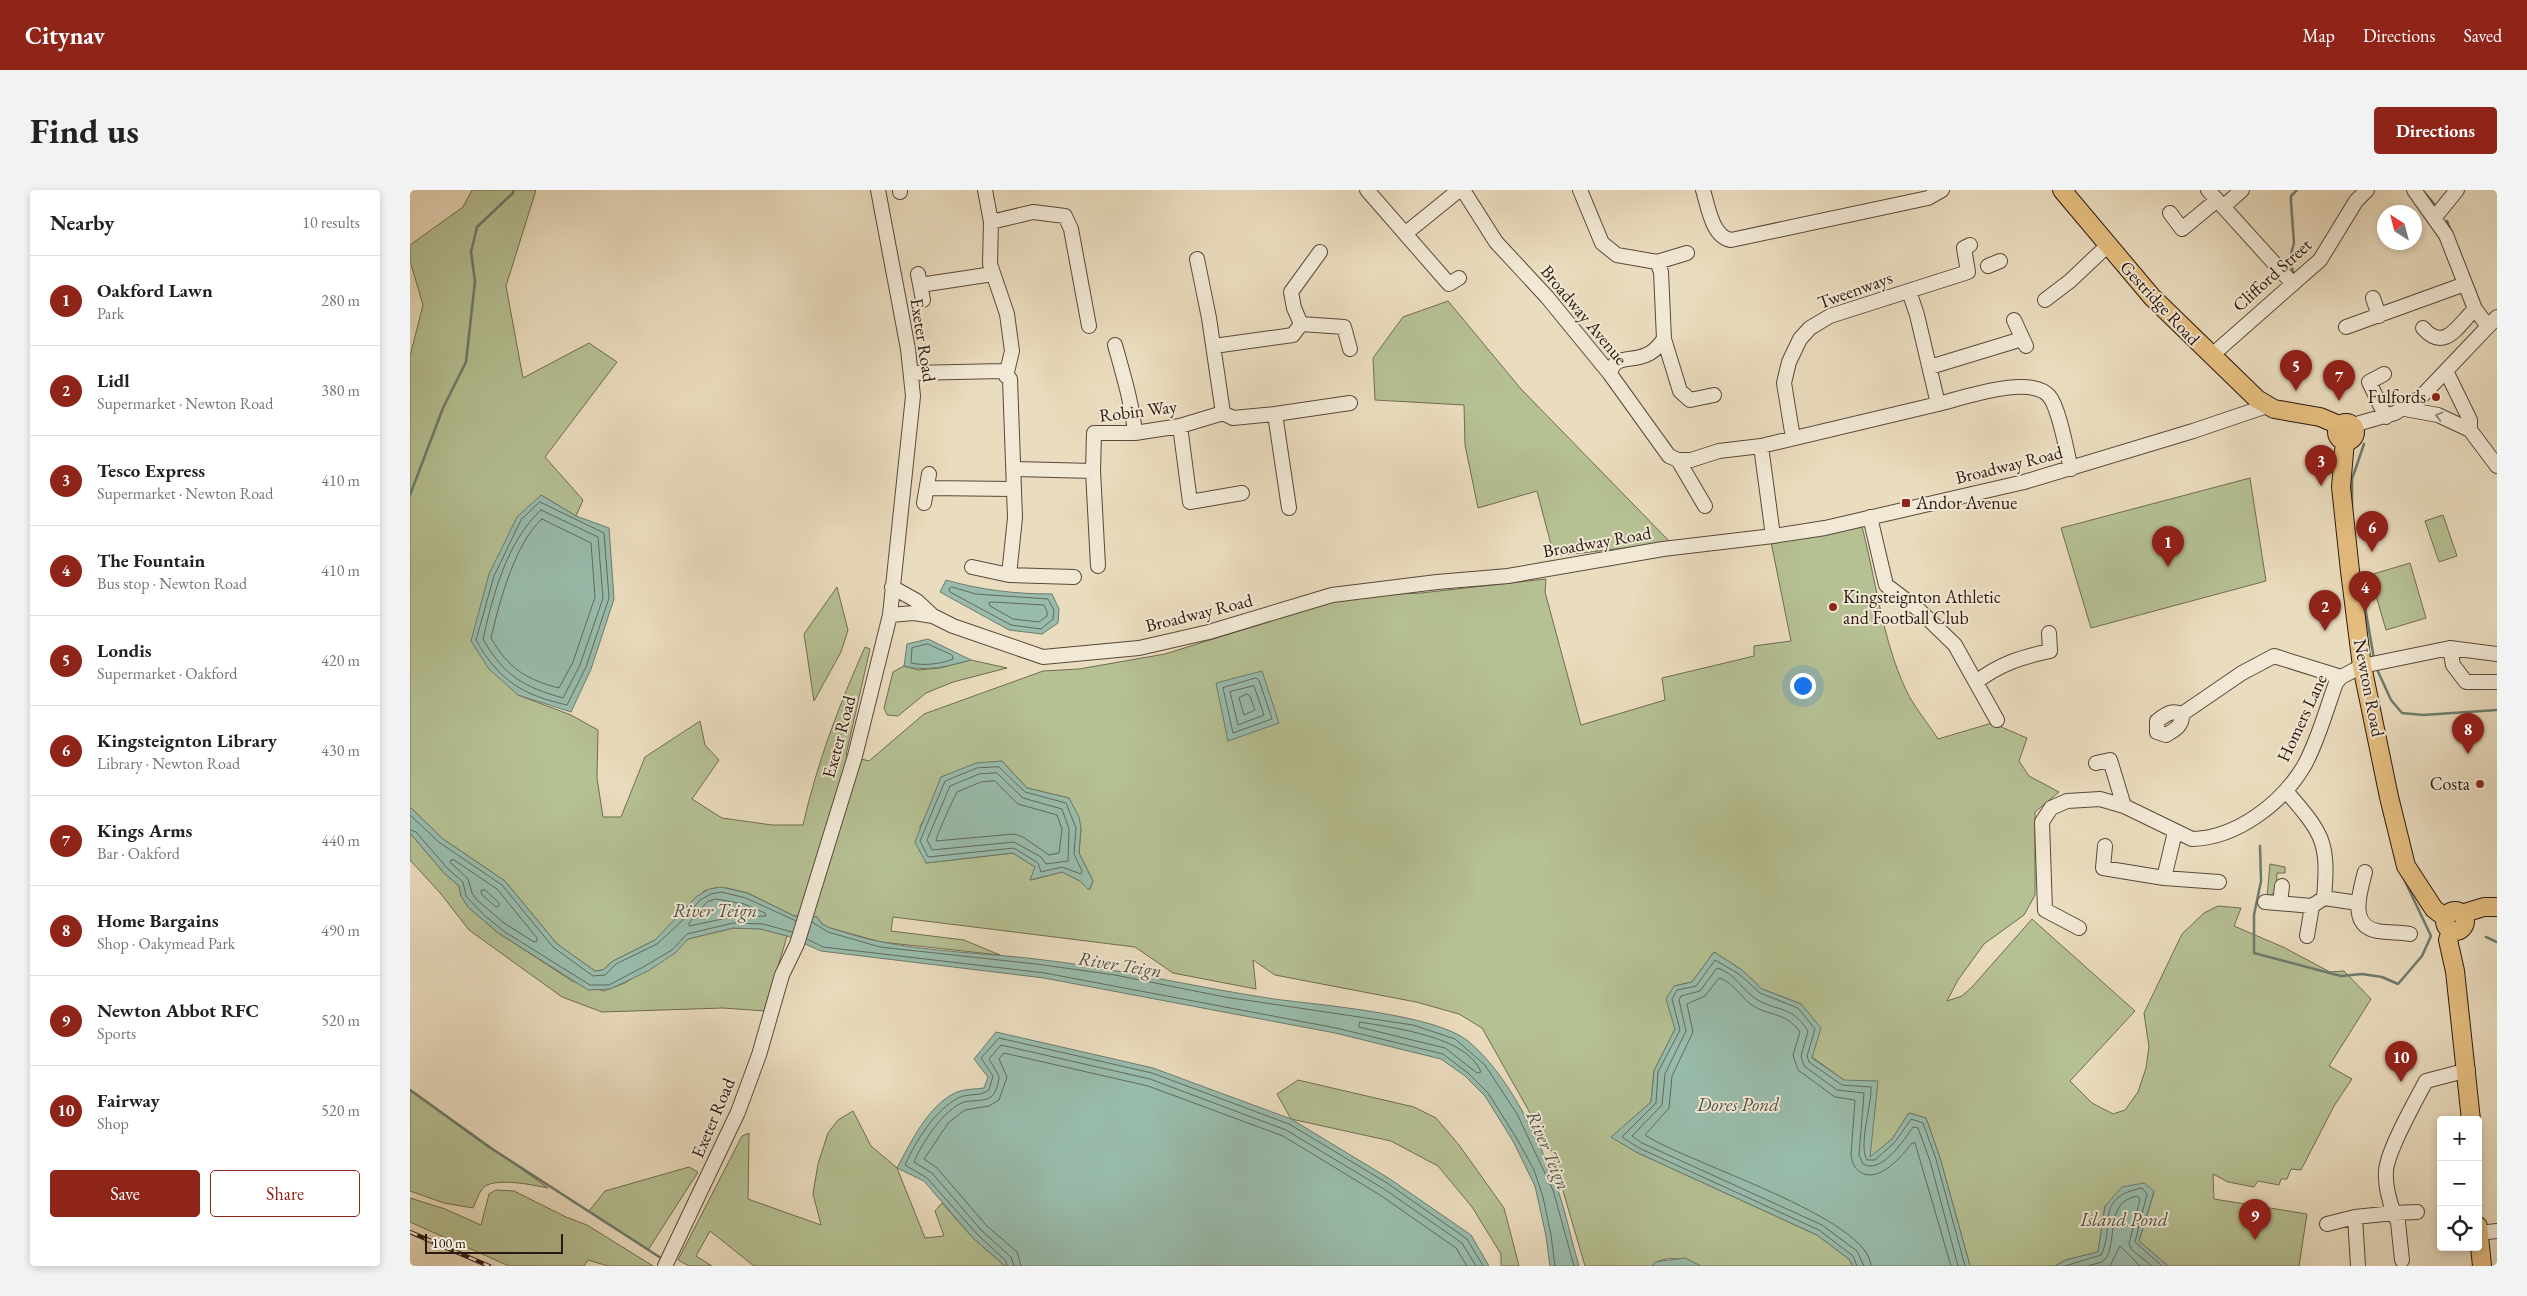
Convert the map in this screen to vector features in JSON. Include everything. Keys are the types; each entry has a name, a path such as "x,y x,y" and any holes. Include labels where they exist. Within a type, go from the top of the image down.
{"main road":[{"name":"Gestridge Road","path":"2062,190 2152,297 2211,356 2267,406"},
{"path":"2267,406 2274,409 2320,417 2346,430"},
{"name":"Newton Road","path":"2346,430 2341,492 2372,664 2402,853 2411,876 2427,897 2456,921"},
{"path":"2456,921 2484,907 2497,907"},
{"path":"2456,921 2478,920 2497,912"},
{"path":"2456,921 2460,943 2452,954 2468,1070 2471,1116"},
{"path":"2481,1251 2482,1266"}],"street":[{"name":"Exeter Road","path":"665,1266 738,1112 759,1055 782,975 796,944 862,733 890,615 913,396 911,373 878,190"},
{"path":"985,190 991,222 989,249 993,274 1007,314 1012,351 1006,376"},
{"path":"1367,190 1449,284 1459,278"},
{"path":"1406,233 1459,190"},
{"name":"Broadway Avenue","path":"1463,190 1496,242 1547,297 1610,374 1670,456 1678,460 1704,506"},
{"path":"1580,190 1602,243 1617,255 1657,262 1687,253"},
{"path":"1703,190 1718,234 1724,239 1731,240 1928,198 1942,190"},
{"path":"2170,213 2182,229 2216,199 2242,190"},
{"name":"Clifford Street","path":"2211,356 2324,256 2352,196 2367,190"},
{"path":"2346,430 2405,409 2426,393 2493,322 2475,310 2451,246 2435,217 2414,190"},
{"path":"2435,217 2458,190"},
{"path":"2216,199 2292,284"},
{"path":"991,222 1033,212 1065,216 1070,229 1089,326"},
{"name":"Tweenways","path":"1793,438 1784,383 1789,362 1800,339 1810,328 1830,316 1984,267 1964,248 1970,245"},
{"path":"2045,300 2070,281 2108,245"},
{"path":"1301,324 1291,292 1320,252"},
{"path":"1197,259 1228,416"},
{"path":"1657,262 1661,272 1664,339 1680,391 1690,400 1714,395"},
{"path":"923,300 919,280 993,274"},
{"path":"2346,327 2465,284"},
{"path":"1909,291 1938,404"},
{"path":"2373,298 2379,316"},
{"path":"2423,328 2431,337 2442,339 2449,336 2475,310"},
{"path":"1930,367 2024,343 2014,320"},
{"path":"1214,346 1293,335 1301,324"},
{"path":"1301,324 1344,327 1350,349"},
{"path":"1610,374 1614,362 1620,359 1647,355 1656,350 1664,339"},
{"path":"1115,345 1123,380 1132,406 1135,432"},
{"path":"2446,371 2470,420 2470,430"},
{"path":"911,373 1002,372 1010,380 1015,469 1013,489 1015,518 1009,575"},
{"path":"2384,374 2369,382 2386,416"},
{"path":"1678,460 1691,460 1719,451 1761,446 2011,387 2025,386 2040,389 2049,396 2054,407 2071,469"},
{"name":"Robin Way","path":"1098,566 1094,433 1135,432 1180,426 1228,416 1275,414 1350,403"},
{"name":"Broadway Road","path":"890,615 914,613 933,616 953,626 1043,657 1147,646 1210,632 1332,595 1437,582 1508,576 1664,549 1773,536 1870,517 2024,482 2071,469 2236,418 2267,406"},
{"path":"2405,409 2438,415 2470,430 2497,466"},
{"path":"1275,414 1289,508"},
{"path":"1180,426 1190,502 1242,493"},
{"path":"1761,446 1773,536"},
{"path":"1015,469 1094,471"},
{"path":"924,503 929,474"},
{"path":"928,488 1013,489"},
{"path":"1870,517 1886,585 1940,629 1955,645 1997,720"},
{"path":"972,567 1009,575 1074,577"},
{"name":"Broadway Road","path":"892,586 917,600 933,616"},
{"path":"1976,682 1995,668 2018,657 2050,651 2049,633"},
{"path":"2450,648 2453,665 2466,682 2497,682"},
{"name":"Homers Lane","path":"2079,928 2045,910 2042,822 2051,808 2067,802 2100,799 2124,806 2192,839 2204,839 2228,832 2255,818 2286,791 2304,765 2340,677 2372,664 2450,648 2497,654"},
{"path":"2182,714 2242,673 2274,656 2340,677"},
{"path":"2096,763 2110,760 2124,806"},
{"path":"2286,791 2317,829 2324,843 2326,869 2307,936"},
{"path":"2164,878 2175,832"},
{"path":"2105,846 2103,868 2164,878 2219,882"},
{"path":"2365,872 2358,903 2362,922 2368,928 2380,932 2410,934"},
{"path":"2280,903 2282,886"},
{"path":"2265,902 2358,903"},
{"path":"2402,1260 2398,1222 2390,1202 2386,1170 2400,1132 2426,1081 2468,1070"},
{"path":"2327,1224 2355,1217 2417,1212"},
{"path":"2355,1217 2358,1266"},
{"path":"2482,1233 2497,1231"}],"shaded area":[{"path":"472,190 536,190 506,286 523,378 589,343 617,362 545,457 583,500 576,516 541,495 518,695 571,715 598,730 597,778 603,817 621,817 645,757 700,721 705,745 719,760 692,799 722,818 772,825 803,825 815,779 830,734 865,647 870,649 846,755 869,761 924,714 1043,671 1079,669 1165,654 1351,596 1421,593 1546,579 1545,592 1581,725 1665,700 1662,678 1754,656 1754,646 1791,641 1771,542 1861,523 1885,630 1898,670 1909,696 1938,739 1992,723 2027,738 2019,761 2029,776 2059,792 2035,812 2035,895 2024,915 1984,944 1958,980 1947,1001 1962,996 1972,987 2032,919 2135,1011 2070,1081 2092,1103 2113,1114 2125,1110 2138,1092 2146,1068 2149,1047 2144,1013 2182,934 2204,913 2218,906 2241,908 2234,926 2283,947 2330,972 2344,971 2371,999 2329,1066 2352,1079 2334,1106 2301,1170 2291,1169 2287,1179 2281,1179 2279,1185 2258,1181 2254,1187 2228,1182 2213,1174 2214,1199 2307,1214 2299,1266 2168,1266 2139,1241 2154,1192 2105,1206 2098,1252 2066,1260 2055,1266 1970,1266 1940,1158 1926,1118 1909,1113 1892,1139 1870,1158 1871,1127 1844,1080 1812,1057 1801,1004 1762,989 1742,970 1714,952 1692,982 1674,986 1675,1029 1654,1071 1651,1102 1612,1137 1636,1152 1817,1235 1849,1259 1853,1266 1701,1266 1683,1260 1669,1259 1657,1262 1652,1266 1585,1266 1551,1150 1482,1028 1459,1014 1416,1002 1275,975 1253,960 1256,989 1173,973 1135,947 893,917 891,931 964,940 1000,955 881,942 830,928 822,924 817,917 794,916 748,893 727,888 715,888 704,891 655,940 613,961 603,970 595,971 557,944 505,881 443,839 410,807 410,356 423,305 410,261 410,245 463,207","holes":["1002,761 1027,788 1069,798 1081,828 1079,853 1093,881 1090,889 1080,881 1062,872 1031,880 1035,867 1013,853 926,863 920,826 931,808 941,777"]},
{"path":"1448,301 1521,389 1671,543 1554,556 1537,491 1478,508 1465,445 1464,405 1375,400 1373,358 1403,317"},
{"path":"2250,478 2266,581 2091,628 2061,528"},
{"path":"2443,515 2457,556 2439,562 2425,521"},
{"path":"2410,563 2426,618 2386,630 2370,575"},
{"path":"837,587 848,630 841,652 814,701 804,634"},
{"path":"971,660 1007,668 953,682 926,693 898,716 887,715 884,708 893,672 904,666 918,670 940,668"},
{"path":"410,833 444,873 459,886 461,896 468,907 497,932 572,981 604,991 625,983 681,946 688,939 733,928 762,929 787,936 765,1011 723,1008 602,1012 562,997 469,930 441,894 410,860"},
{"path":"2270,864 2285,867 2285,873 2277,873 2276,892 2267,897"},
{"path":"1298,1080 1414,1107 1436,1118 1459,1145 1504,1208 1519,1266 1501,1266 1501,1254 1472,1207 1438,1166 1391,1141 1291,1119 1277,1094"},
{"path":"410,1089 548,1188 513,1182 494,1183 482,1189 473,1208 444,1203 410,1191"},
{"path":"853,1111 871,1146 897,1168 925,1238 944,1236 935,1211 942,1203 973,1238 1005,1266 754,1266 710,1231 696,1256 712,1266 689,1266 678,1260 742,1136 749,1133 748,1199 821,1225 813,1194 818,1164 828,1133 838,1120"},
{"path":"689,1167 698,1172 648,1250 589,1211 605,1191"},
{"path":"496,1190 514,1191 566,1217 587,1225 653,1266 608,1266 588,1260 584,1266 509,1266 410,1222 410,1198 445,1209 481,1225 489,1194"}],"water":[{"path":"541,495 576,516 609,528 614,599 591,669 571,712 518,695 489,669 471,641 489,574 517,517"},
{"path":"946,580 998,591 1052,594 1059,609 1058,623 1042,634 1009,630 940,592"},
{"path":"928,639 971,660 929,668 904,666 907,644"},
{"path":"1262,671 1279,723 1228,741 1216,683"},
{"path":"1002,761 1027,788 1069,798 1079,817 1081,828 1079,853 1093,881 1089,890 1080,881 1062,872 1030,880 1035,867 1013,853 926,863 915,842 941,777 976,763"},
{"name":"River Teign","path":"410,807 443,839 505,881 557,944 595,971 603,970 613,961 655,940 696,897 709,889 721,887 747,893 794,916 817,917 822,924 830,928 876,941 920,948 1036,959 1096,967 1274,999 1404,1017 1452,1032 1468,1041 1483,1055 1497,1071 1521,1108 1541,1148 1557,1187 1579,1266 1550,1266 1546,1236 1535,1186 1513,1141 1485,1096 1465,1076 1441,1059 1335,1033 1044,978 821,951 787,936 761,929 733,928 688,939 675,953 648,971 610,989 588,990 497,932 468,907 461,896 459,886 444,873 410,833"},
{"name":"Dores Pond","path":"1714,952 1742,970 1762,989 1801,1004 1821,1028 1812,1058 1844,1080 1878,1081 1870,1157 1892,1139 1909,1113 1926,1118 1940,1158 1970,1266 1853,1266 1849,1259 1817,1235 1636,1152 1611,1137 1651,1102 1654,1071 1675,1029 1666,999 1674,986 1692,982"},
{"path":"996,1032 1153,1068 1291,1119 1390,1179 1471,1235 1489,1266 1005,1266 973,1238 924,1181 897,1168 921,1125 937,1106 957,1092 984,1088 988,1077 974,1059"},
{"name":"Island Pond","path":"2144,1183 2154,1191 2139,1241 2168,1266 2055,1266 2066,1260 2098,1252 2105,1206 2122,1187"},
{"path":"1685,1258 1701,1266 1652,1266 1655,1262"}],"waterway":[{"path":"410,495 443,408 466,362 475,281 471,252 477,227 514,190"},
{"path":"2293,272 2290,258 2294,243 2291,196 2297,190"},
{"path":"2424,192 2437,207"},
{"path":"2447,221 2479,301"},
{"path":"2352,508 2352,479 2364,444"},
{"path":"2365,587 2363,595 2374,659"},
{"path":"2376,667 2391,700 2402,713 2423,715 2497,710"},
{"path":"2260,846 2261,881 2254,915 2254,953 2341,976 2362,974 2382,977 2398,984 2422,956 2431,936 2404,879"},
{"path":"2486,937 2497,942"},
{"path":"410,1090 489,1147 661,1258"}],"railway":[{"path":"410,1232 489,1266"}],"place":[{"name":"Londis","path":"2296,391"},
{"name":"Fulfords","path":"2436,397"},
{"name":"Kings Arms","path":"2339,401"},
{"name":"Tesco Express","path":"2321,486"},
{"name":"Andor Avenue","path":"1906,503"},
{"name":"Kingsteignton Library","path":"2372,552"},
{"name":"Oakford Lawn","path":"2168,567"},
{"name":"Kingsteignton Athletic and Football Club","path":"1833,607"},
{"name":"The Fountain","path":"2365,612"},
{"name":"Lidl","path":"2325,631"},
{"name":"Home Bargains","path":"2468,754"},
{"name":"Costa","path":"2480,784"},
{"name":"Fairway","path":"2401,1082"},
{"name":"Newton Abbot RFC","path":"2255,1240"}]}
